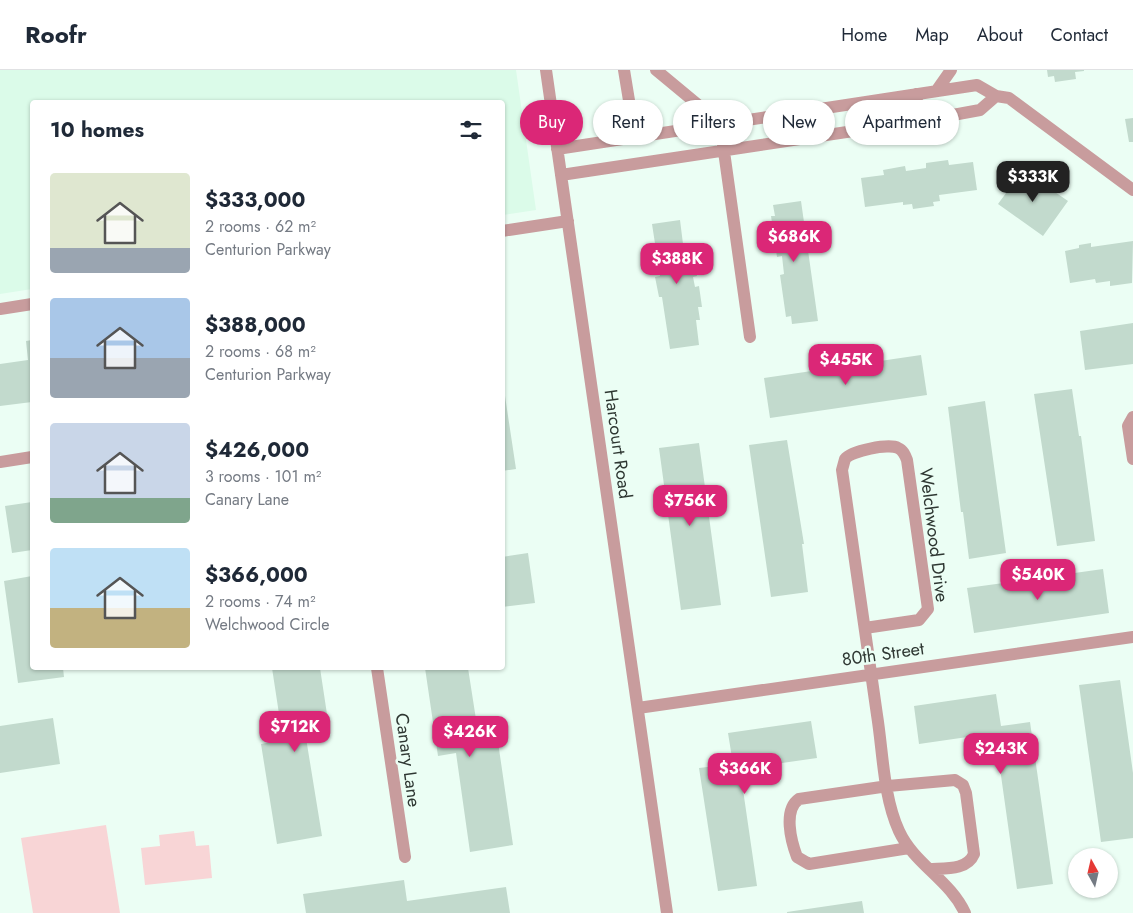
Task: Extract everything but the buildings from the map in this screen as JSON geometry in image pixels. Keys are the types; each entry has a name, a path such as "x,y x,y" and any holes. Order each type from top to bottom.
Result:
{"street":[{"name":"Harcourt Road","path":"546,70 667,913"},
{"path":"624,70 629,100"},
{"path":"656,70 692,100"},
{"path":"937,90 951,70"},
{"path":"753,118 976,85 996,96 1009,98 1133,190"},
{"path":"916,94 917,100"},
{"path":"959,114 980,110 996,96"},
{"path":"561,175 845,132"},
{"path":"557,149 593,143"},
{"path":"723,145 750,337"},
{"path":"505,231 568,221"},
{"path":"0,309 30,304"},
{"path":"1133,416 1128,426 1133,459"},
{"name":"Welchwood Drive","path":"865,628 919,620 928,609 907,460 904,453 893,446 855,451 847,456 843,464 871,674 888,786 893,816 909,848 948,887 965,913"},
{"path":"0,462 30,457"},
{"name":"80th Street","path":"638,708 1133,636"},
{"name":"Canary Lane","path":"377,670 404,857"},
{"path":"909,848 809,864 801,861 795,851 790,816 794,803 799,800 888,786 949,780 960,783 965,789 974,848 973,857 967,864 961,866 928,869"}],"shaded area":[{"path":"0,70 516,70 520,100 520,145 527,145 536,210 505,215 505,100 30,100 30,289 0,294"},
{"path":"106,825 120,913 33,913 21,838"},
{"path":"194,831 196,846 209,845 212,878 145,885 141,848 160,846 159,835"}]}
